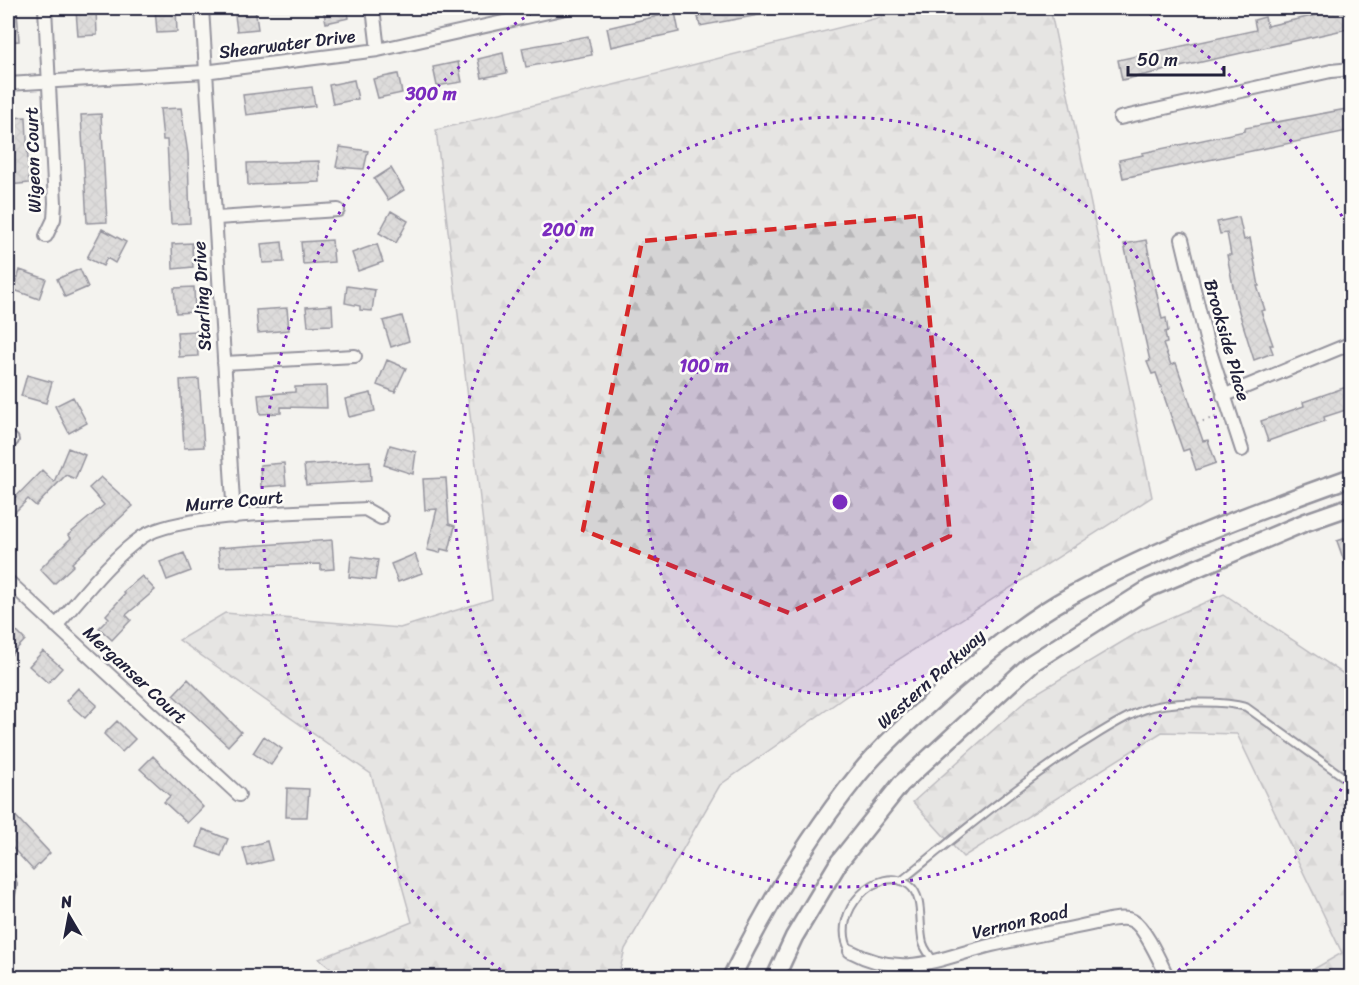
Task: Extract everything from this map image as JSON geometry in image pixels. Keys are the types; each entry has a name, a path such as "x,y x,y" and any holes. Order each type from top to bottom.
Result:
{"main road":[{"name":"Western Parkway","path":"731,978 794,865 853,781 909,723 989,651 1070,596 1125,567 1237,518 1352,477"},
{"path":"775,978 794,937 839,862 901,784 1032,663 1150,588 1264,539 1352,506"}],"street":[{"name":"Wigeon Court","path":"45,8 55,203 54,219 46,236"},
{"name":"Starling Drive","path":"202,8 204,72 216,218 234,518"},
{"path":"373,8 378,50"},
{"name":"Shearwater Drive","path":"8,84 204,72 378,50 549,9 566,8"},
{"path":"1120,118 1331,71 1352,69"},
{"path":"216,218 338,210"},
{"name":"Brookside Place","path":"1182,239 1206,339 1242,450"},
{"path":"1223,396 1352,343"},
{"path":"224,363 355,356"},
{"name":"Murre Court","path":"56,626 121,554 144,536 174,524 364,509 381,518"},
{"name":"Merganser Court","path":"8,581 238,795"},
{"path":"8,877 10,885 8,894"},
{"name":"Vernon Road","path":"850,951 884,964 905,967 935,963 990,945 1109,920 1128,919 1135,922 1143,933 1168,978"}],"lane":[{"path":"850,951 844,935 854,900 869,886 901,881 1049,766 1105,729 1143,710 1165,705 1233,703 1246,707 1352,783"},
{"path":"901,881 911,886 917,896 923,943 935,963"}],"path":[{"path":"1197,423 1215,417"}],"highlighted area":[{"path":"920,216 950,536 789,613 583,530 642,241"}],"green space":[{"path":"909,8 1050,8 1152,497 896,661 720,785 625,949 618,977 341,977 319,959 412,922 371,774 179,640 225,613 400,628 492,599 436,130 909,10"},
{"path":"1224,594 1351,679 1351,977 1300,977 1342,953 1237,734 1162,732 963,857 913,802 1030,697 1142,630"}],"building":[{"path":"155,8 176,8 177,32 157,33"},
{"path":"234,8 255,8 258,29 237,31"},
{"path":"323,8 347,8 349,18 326,23"},
{"path":"696,8 774,8 775,12 700,26"},
{"path":"1348,8 1352,28 1122,80 1118,60 1256,30 1254,20 1265,17 1267,26"},
{"path":"8,10 17,10 19,41 8,42"},
{"path":"96,10 97,35 78,36 76,11"},
{"path":"675,12 679,32 611,47 607,28"},
{"path":"588,36 592,55 526,67 522,48"},
{"path":"503,53 507,73 482,78 478,59"},
{"path":"458,62 462,82 437,86 433,67"},
{"path":"398,74 402,93 378,98 373,79"},
{"path":"354,80 358,99 333,104 329,85"},
{"path":"312,87 315,106 246,115 243,95"},
{"path":"181,108 188,154 190,223 171,224 167,140 163,140 160,109"},
{"path":"1352,108 1352,130 1123,178 1119,160 1245,131 1245,128"},
{"path":"101,114 107,222 87,223 81,115"},
{"path":"26,117 29,183 9,185 8,118"},
{"path":"340,147 368,151 364,169 336,167"},
{"path":"319,161 320,182 248,185 247,163"},
{"path":"391,168 404,190 388,200 374,179"},
{"path":"391,211 408,221 396,243 379,233"},
{"path":"1239,217 1244,240 1250,238 1259,286 1257,286 1265,310 1261,311 1273,345 1270,345 1273,353 1254,360 1236,302 1227,255 1231,255 1227,233 1220,234 1217,222"},
{"path":"102,229 126,242 115,263 107,258 103,266 87,258"},
{"path":"332,240 334,262 303,264 301,242"},
{"path":"1146,240 1162,319 1166,318 1167,343 1163,344 1171,365 1176,363 1203,441 1208,440 1216,463 1196,470 1189,449 1183,451 1156,373 1152,374 1147,362 1150,361 1124,244"},
{"path":"282,242 284,262 263,263 261,244"},
{"path":"192,243 193,267 173,269 172,244"},
{"path":"377,244 383,262 358,271 352,253"},
{"path":"80,269 88,287 65,297 57,279"},
{"path":"20,270 46,279 39,299 14,290"},
{"path":"347,286 375,290 372,311 360,310 360,306 345,303"},
{"path":"194,287 195,312 176,313 174,288"},
{"path":"332,305 333,325 308,326 306,307"},
{"path":"287,308 289,330 258,333 256,310"},
{"path":"402,316 409,341 391,347 383,321"},
{"path":"197,331 198,356 179,357 177,332"},
{"path":"387,360 406,368 395,392 377,385"},
{"path":"27,375 52,382 46,403 21,396"},
{"path":"199,379 204,447 184,448 180,380"},
{"path":"1352,385 1352,408 1324,417 1325,421 1268,441 1261,421 1304,406 1303,402"},
{"path":"326,386 327,408 281,407 281,413 260,414 258,395 295,392 295,387"},
{"path":"371,393 375,411 349,417 345,399"},
{"path":"73,397 87,423 69,433 55,406"},
{"path":"390,445 416,452 413,474 384,465"},
{"path":"68,448 85,455 75,479 66,475 36,506 28,499 8,519 8,505 42,470 54,482"},
{"path":"370,461 371,481 306,485 304,465"},
{"path":"284,463 286,485 261,487 260,465"},
{"path":"101,477 133,506 72,563 74,565 54,584 40,569 71,538 68,535 104,505 89,488"},
{"path":"446,478 449,524 455,526 449,551 441,549 440,553 427,550 437,509 425,510 423,479"},
{"path":"1352,536 1352,578 1350,578 1337,541"},
{"path":"332,540 334,569 321,570 321,564 220,567 218,548"},
{"path":"184,553 191,571 167,580 160,562"},
{"path":"415,554 422,573 398,582 391,564"},
{"path":"351,556 378,560 375,580 349,577"},
{"path":"142,576 155,590 126,615 131,620 112,640 99,628 109,618 106,615 125,594 123,592"},
{"path":"8,623 25,640 8,658"},
{"path":"43,651 62,668 48,683 29,666"},
{"path":"188,679 241,732 228,746 173,695"},
{"path":"78,688 97,705 85,718 66,701"},
{"path":"117,721 135,739 122,752 104,734"},
{"path":"264,736 282,749 271,765 253,753"},
{"path":"153,756 203,807 187,823 164,802 170,796 140,769"},
{"path":"287,788 309,789 307,817 286,817"},
{"path":"8,808 50,853 33,870 8,843"},
{"path":"203,829 228,839 221,856 197,847"},
{"path":"267,841 272,860 248,866 243,848"}]}
